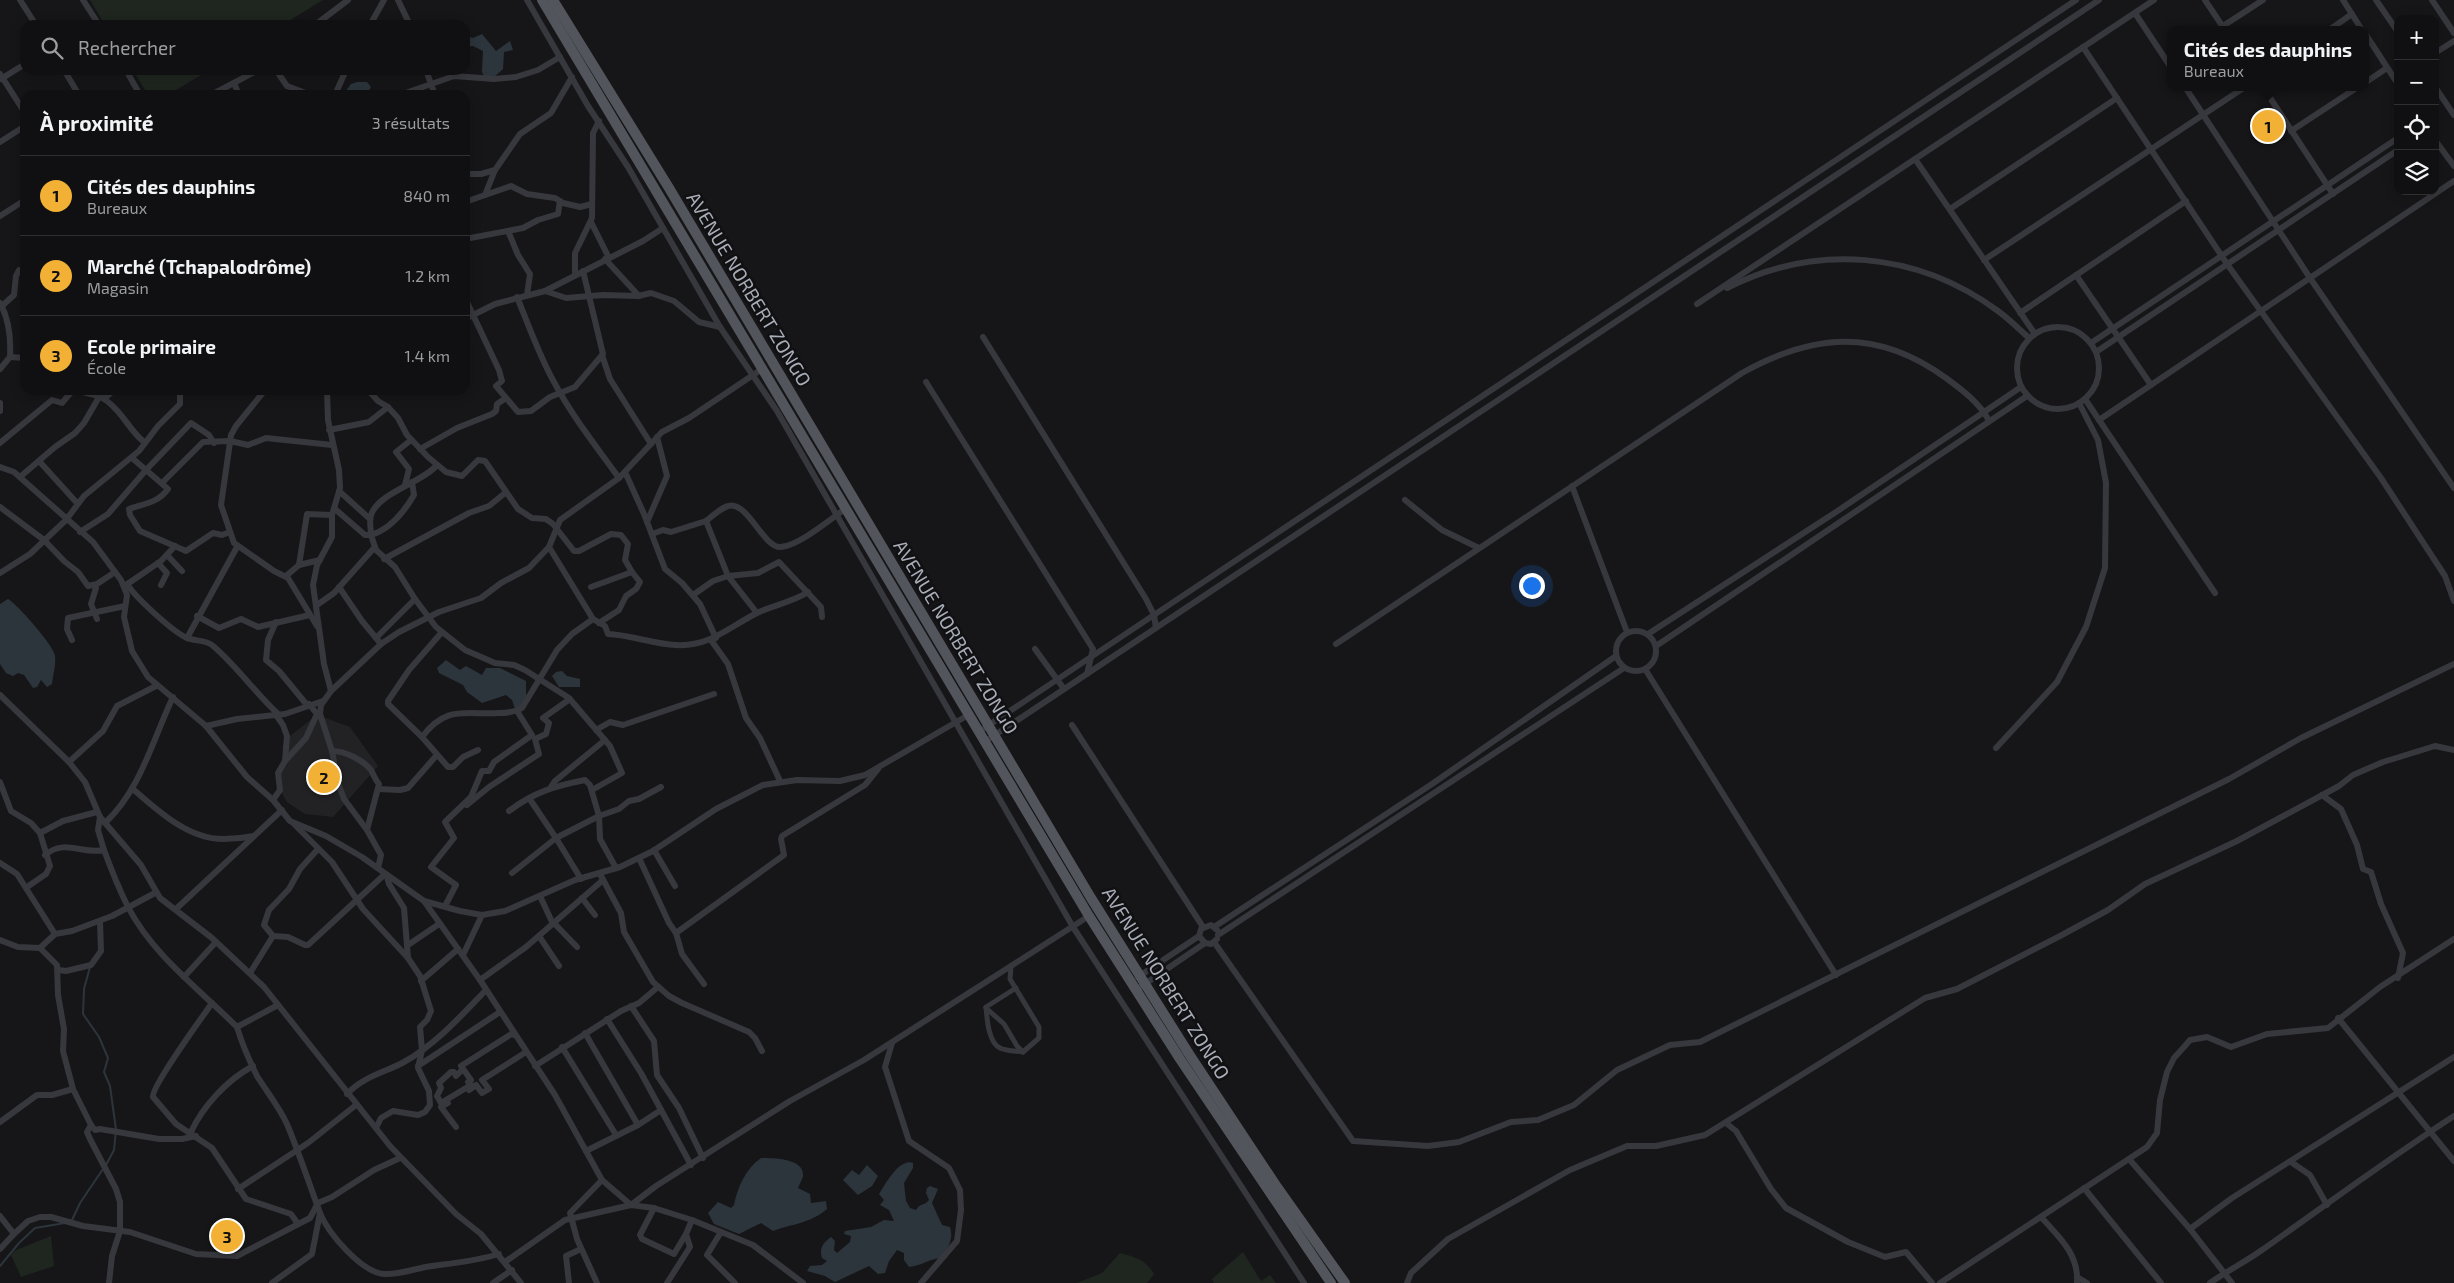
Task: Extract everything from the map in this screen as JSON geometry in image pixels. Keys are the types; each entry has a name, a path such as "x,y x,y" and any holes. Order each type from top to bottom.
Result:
{"main road":[{"name":"AVENUE NORBERT ZONGO","path":"542,0 845,509 970,714 984,728"},
{"name":"AVENUE NORBERT ZONGO","path":"553,0 669,188 984,728 1138,983 1191,1075 1331,1283"},
{"name":"AVENUE NORBERT ZONGO","path":"990,738 1090,916 1345,1283"}],"street":[{"path":"20,0 33,20"},
{"path":"83,0 96,20"},
{"path":"321,20 348,0"},
{"path":"373,20 384,0"},
{"path":"398,0 408,20"},
{"path":"527,0 720,327 777,411 835,516 1073,927 1304,1283"},
{"path":"984,728 2076,0"},
{"path":"990,738 2099,0"},
{"path":"2032,336 1963,290 1926,272 1863,259 1835,258 1789,264 1760,272 1697,304 2154,0"},
{"path":"2205,0 2223,26"},
{"path":"2227,26 2263,0"},
{"path":"2343,0 2360,26"},
{"path":"2376,0 2394,26"},
{"path":"2432,0 2454,33"},
{"path":"2135,13 2167,61"},
{"path":"2335,26 2352,14"},
{"path":"2369,40 2394,78"},
{"path":"2439,50 2454,41"},
{"path":"2083,47 2226,264 2381,478 2445,576 2454,601"},
{"path":"416,90 454,76 494,79 516,77 538,70 560,57"},
{"path":"20,67 1,77 20,106"},
{"path":"2369,80 2387,68"},
{"path":"67,75 76,90"},
{"path":"129,75 137,90"},
{"path":"221,90 249,75"},
{"path":"279,75 287,86 294,90"},
{"path":"337,90 344,75"},
{"path":"428,75 434,90"},
{"path":"485,195 495,170 520,134 551,113 572,77"},
{"path":"234,84 237,90"},
{"path":"2188,91 2310,278 2454,488"},
{"path":"1984,260 2239,91"},
{"path":"2266,91 2333,194"},
{"path":"2291,131 2352,91"},
{"path":"2439,94 2454,115"},
{"path":"1950,209 2117,98"},
{"path":"575,275 576,251 591,222 593,133 599,121"},
{"path":"0,142 20,129"},
{"path":"2091,343 2394,141"},
{"path":"2439,145 2454,166"},
{"path":"2096,352 2394,153"},
{"path":"1916,159 2020,313 2032,336"},
{"path":"470,174 481,174 495,170"},
{"path":"2099,420 2454,181"},
{"path":"470,200 511,186 527,194 555,198 580,207 592,204"},
{"path":"470,237 525,228 538,220 558,214 560,201"},
{"path":"2020,313 2186,201"},
{"path":"0,216 20,204"},
{"path":"591,222 607,258 639,296"},
{"path":"470,316 517,297 545,291 607,258 643,242 663,228"},
{"path":"508,231 518,255 530,274 527,295"},
{"path":"0,368 10,356 10,330 1,305 14,295 17,273 20,269"},
{"path":"583,271 602,355 610,378 651,444"},
{"path":"2076,275 2152,385"},
{"path":"545,291 563,297 639,296 650,293 666,297 699,322 720,327"},
{"path":"517,297 544,363 560,393 586,434 619,478"},
{"path":"470,307 501,375 502,381 496,386 519,412 531,411 580,382 602,355"},
{"path":"2061,327 2074,330 2091,343 2099,362 2098,376 2094,389 2082,401 2066,408 2053,409 2040,405 2027,396 2021,387 2017,374 2017,361 2022,349 2032,336 2047,328 2061,327"},
{"path":"983,337 1146,599 1154,616 1156,628"},
{"path":"1336,644 1742,373 1770,358 1802,346 1832,342 1874,343 1922,361 1955,385 1985,412 1989,421"},
{"path":"10,356 20,357"},
{"path":"273,800 280,790 278,773 285,761 306,738 323,701 331,691 381,644 399,632 429,617 481,598 534,564 549,547 556,527 563,517 619,478 657,437 670,426 689,418 762,369"},
{"path":"926,382 1093,649 1087,674"},
{"path":"1648,634 1836,512 2021,387"},
{"path":"0,443 52,400 62,403 69,395"},
{"path":"97,395 123,414 134,433 144,442"},
{"path":"20,477 81,427 102,398 106,395"},
{"path":"0,573 23,560 66,520 77,503 132,458 168,415 180,404 180,395"},
{"path":"261,395 236,426 230,442 221,505 237,547 255,556 274,571 286,576 295,586 318,628"},
{"path":"327,395 329,430 339,470 339,491 333,512 332,536 320,560 313,585 317,604 318,628 331,691"},
{"path":"372,395 378,402 388,407 398,418 411,440 446,472 459,476 469,471 477,461 485,461 505,493 524,514 535,519 548,520 556,527 572,549 577,551 611,534 619,534 626,539 628,544 625,560 639,580 639,585 626,596 619,610 599,623"},
{"path":"1656,646 2027,396"},
{"path":"420,449 455,428 492,414 496,411 498,403 506,398"},
{"path":"2082,401 2099,420 2215,594"},
{"path":"1996,748 2057,682 2086,627 2105,568 2106,483 2098,440 2082,401"},
{"path":"0,403 0,411"},
{"path":"329,430 369,422 388,407"},
{"path":"80,532 108,514 190,423 209,435 214,443"},
{"path":"647,522 667,476 657,437"},
{"path":"162,483 200,444 230,442 248,445 263,438 332,445"},
{"path":"405,485 409,469 396,452 411,440"},
{"path":"132,458 168,488 162,496 146,505 131,508 129,512 140,531 187,551 212,533 222,535 230,532"},
{"path":"39,461 77,503"},
{"path":"437,465 405,485 376,507 370,519 374,548 394,567 415,599 442,632 465,650 495,663 514,665 539,678 570,699 614,752 622,773 592,790"},
{"path":"0,467 14,472 95,544 115,572 150,609 187,638 212,645 250,684 277,715 286,731 285,761"},
{"path":"625,472 665,569 692,596 708,620 713,639 728,664 746,718 760,738 780,781"},
{"path":"299,565 307,514 333,512 364,535 371,535 381,531 401,514 414,495 412,482"},
{"path":"1572,486 1627,632"},
{"path":"339,491 370,519"},
{"path":"384,558 469,513 490,506 505,493"},
{"path":"1404,500 1442,530 1479,548"},
{"path":"652,534 663,530 672,532 706,521 727,506 738,507 774,545 782,547 797,541 845,509"},
{"path":"0,507 44,540 64,561 78,572 88,586 94,585 115,572"},
{"path":"1836,512 1841,520"},
{"path":"706,521 728,576 757,613"},
{"path":"126,585 158,563 175,546"},
{"path":"187,638 237,547"},
{"path":"549,547 592,619 605,626 608,634 627,635 674,645 694,645 713,639 757,613 788,603 808,592"},
{"path":"317,604 328,598 374,548"},
{"path":"167,555 182,571"},
{"path":"286,576 299,565 320,560"},
{"path":"692,596 713,581 728,576 758,573 779,562 821,607 822,618"},
{"path":"158,563 167,573 161,585"},
{"path":"591,587 632,572"},
{"path":"94,585 96,588 91,604 95,616"},
{"path":"126,585 128,597 125,606 125,622 134,658 156,686 173,697 206,726 247,777 273,800 290,821 332,862 356,899 408,958 422,980 431,1011 427,1020 420,1027 422,1050 418,1071 429,1091 430,1105 425,1112 418,1115 393,1111 381,1118 376,1128"},
{"path":"339,586 381,644"},
{"path":"376,638 415,599"},
{"path":"72,640 67,629 68,618 95,616 125,606"},
{"path":"198,616 219,628 242,619 258,627 310,615"},
{"path":"422,737 434,722 443,716 459,713 517,711 527,702 546,664 566,639 592,619"},
{"path":"276,622 268,640 266,660 279,671 308,704 318,711 332,751 340,791 367,830 381,855 378,868"},
{"path":"1634,630 1648,634 1656,646 1654,659 1644,669 1631,670 1624,668 1616,656 1618,642 1627,632 1634,630"},
{"path":"442,632 409,670 388,701 388,704 422,737 446,766 453,767 463,757 478,750"},
{"path":"1035,649 1064,689"},
{"path":"1138,983 1205,944 1214,942 1218,935 1434,787 1616,656"},
{"path":"1214,942 1353,1141 1428,1146 1459,1142 1511,1122 1538,1120 1574,1105 1617,1070 1670,1045 1700,1042 2229,779 2301,738 2454,664"},
{"path":"1203,927 1214,927 1624,668"},
{"path":"1644,669 1836,975"},
{"path":"68,762 103,731 117,706 156,686"},
{"path":"596,730 610,722 623,725 714,694"},
{"path":"0,695 68,762 88,786 98,815 99,835 128,908 157,948 184,977 237,1027 253,1066 281,1113 318,1203 320,1213 312,1254 272,1283"},
{"path":"105,823 133,789 173,697"},
{"path":"456,812 539,754 535,739 546,734 549,723 543,718 570,699"},
{"path":"206,726 242,718 277,715 323,701"},
{"path":"445,906 456,886 430,867 454,838 444,824 475,791 482,770 488,771 494,762 532,735 517,711"},
{"path":"480,980 539,936 582,898 602,877 616,868 654,850 746,792 780,781 840,781 879,768 970,714"},
{"path":"1072,725 1203,927"},
{"path":"550,788 557,779 605,740"},
{"path":"1406,1283 1411,1273 1448,1240 1570,1170 1627,1146 1656,1146 1705,1135 1931,995 1957,989 2108,910 2145,884 2237,841 2322,795 2353,775 2383,762 2435,746 2454,750"},
{"path":"332,751 340,751 358,760 371,770 379,784 367,830"},
{"path":"378,789 400,790 408,788 436,756"},
{"path":"676,933 784,855 782,836 864,785 879,768"},
{"path":"509,811 529,798 550,788 585,780 592,790 599,816 600,838 616,868"},
{"path":"0,782 11,810 31,823 40,833 50,870 27,887"},
{"path":"512,873 556,838 599,816 619,809 629,801 639,799 660,787"},
{"path":"133,789 169,819 199,834 222,840 255,836"},
{"path":"2322,795 2341,809 2357,845 2363,869 2371,872 2381,904 2403,953 2398,978"},
{"path":"529,798 581,878"},
{"path":"176,909 282,810"},
{"path":"98,815 141,865 155,893 216,942 250,973 278,1005 400,1158 456,1214 481,1234 521,1283"},
{"path":"40,833 63,821 98,815"},
{"path":"290,821 326,836 362,857 386,876 424,901 482,915 505,911 581,878 602,877"},
{"path":"45,855 55,848 64,846 91,852 104,850"},
{"path":"318,849 300,869 289,889 267,913 264,925 273,936 288,937 308,945 356,899 386,876"},
{"path":"654,850 675,886"},
{"path":"639,858 669,923 676,933 682,954 704,984"},
{"path":"0,863 17,874 55,934"},
{"path":"386,876 404,908 408,958"},
{"path":"602,877 621,913 624,932 648,975 658,987 682,1003 749,1032 756,1038 762,1051"},
{"path":"40,948 55,934 100,921 155,893"},
{"path":"540,896 553,924 576,947"},
{"path":"582,898 595,915"},
{"path":"424,901 480,980 519,1042"},
{"path":"463,955 482,915"},
{"path":"631,1206 656,1186 703,1158 790,1101 892,1043 1090,916"},
{"path":"58,970 66,971 91,965 101,951 100,921"},
{"path":"408,945 439,924"},
{"path":"1138,983 1199,936 1203,927"},
{"path":"1214,927 1218,935"},
{"path":"250,973 273,936"},
{"path":"539,936 559,966"},
{"path":"1199,936 1205,944"},
{"path":"1940,1283 2146,1147 2157,1133 2160,1100 2167,1072 2174,1058 2190,1040 2207,1037 2231,1047 2267,1034 2328,1028 2338,1018 2380,987 2398,978 2454,939"},
{"path":"0,940 18,947 40,948 57,965 58,995 63,1022 63,1051 72,1089 94,1130 100,1129 159,1139 182,1139 194,1134 201,1115 220,1092 238,1075 253,1066"},
{"path":"184,977 216,942"},
{"path":"422,980 458,949"},
{"path":"1011,967 1010,979 1040,1032 1039,1038 1023,1052"},
{"path":"535,1066 606,1019 639,1003 658,987"},
{"path":"986,1007 1016,988"},
{"path":"348,1094 362,1080 404,1062 422,1050 486,990"},
{"path":"212,1002 152,1091 153,1097 170,1118 212,1148 246,1200 291,1214 298,1224"},
{"path":"237,1027 278,1005"},
{"path":"631,1006 654,1041 658,1075 678,1108 703,1158"},
{"path":"986,1007 1004,1024 1017,1046 1023,1052"},
{"path":"986,1007 994,1042 999,1048 1023,1052"},
{"path":"418,1066 500,1012"},
{"path":"2338,1018 2454,1161"},
{"path":"606,1019 628,1051 691,1165"},
{"path":"463,1069 456,1076 454,1072 451,1072 439,1083 441,1088 437,1096 441,1103 470,1085 468,1082 471,1080 461,1066 513,1033 555,1095 602,1180 631,1206"},
{"path":"585,1033 638,1125"},
{"path":"892,1043 885,1067 909,1141 949,1168 960,1190 961,1210 957,1241 921,1283"},
{"path":"562,1048 616,1135"},
{"path":"456,1127 441,1107 476,1085 482,1093 489,1089 482,1080 526,1052"},
{"path":"2190,1229 2232,1198 2454,1057"},
{"path":"0,1122 37,1095 52,1095 72,1089"},
{"path":"238,1189 297,1150 356,1105"},
{"path":"586,1151 638,1125 661,1110"},
{"path":"2210,1283 2327,1205 2366,1174 2454,1116"},
{"path":"1726,1122 1736,1131 1771,1190 1786,1208 1848,1242 1885,1257 1906,1252 1932,1283"},
{"path":"91,1125 87,1132 116,1189 120,1202 120,1231 112,1256 109,1283"},
{"path":"0,1249 28,1222 40,1217 51,1217 83,1226 130,1232 196,1254 237,1256 310,1218 318,1203 332,1197 374,1170 400,1158"},
{"path":"2129,1159 2190,1229 2232,1283"},
{"path":"2291,1162 2310,1175 2327,1205"},
{"path":"597,1283 581,1249 571,1218 571,1211 602,1180"},
{"path":"2084,1188 2161,1283"},
{"path":"505,1262 565,1220 631,1206 654,1208 692,1220 762,1250 803,1283"},
{"path":"654,1208 640,1236 642,1239 674,1254 692,1220"},
{"path":"320,1213 338,1239 357,1261 375,1272 396,1274 434,1266 474,1262 499,1254"},
{"path":"0,1216 14,1234"},
{"path":"2041,1217 2067,1245 2076,1261 2077,1280 2087,1283"},
{"path":"721,1232 707,1255 735,1283"},
{"path":"668,1283 690,1247 686,1234"},
{"path":"569,1283 566,1256 581,1249"},
{"path":"493,1283 512,1270"}],"shaded area":[{"path":"90,0 323,0 290,20 102,20"},
{"path":"482,34 496,51 510,41 513,50 504,52 503,69 492,79 484,78 482,71 483,51 470,46 470,37 473,38"},
{"path":"136,75 201,75 176,90 145,90"},
{"path":"367,82 371,87 369,90 347,90 351,84"},
{"path":"8,599 13,602 34,626 53,651 55,663 52,684 47,687 41,680 37,687 33,688 24,675 18,673 13,676 6,673 0,664 0,604"},
{"path":"446,660 460,670 466,666 482,675 486,668 500,668 526,681 526,698 519,708 515,709 512,700 506,695 482,703 467,692 463,685 439,673 437,668"},
{"path":"562,671 567,676 580,679 580,687 559,687 552,676 556,672"},
{"path":"317,715 350,727 378,766 333,817 305,814 287,802 278,786 281,771 289,758 282,747 290,736"},
{"path":"761,1158 787,1160 799,1166 803,1176 798,1188 810,1194 811,1203 826,1201 827,1209 808,1220 773,1231 761,1223 739,1234 714,1224 708,1213 718,1202 731,1208 734,1205 743,1179 751,1167"},
{"path":"909,1162 913,1163 913,1168 904,1183 906,1201 910,1208 916,1210 929,1200 926,1193 927,1188 930,1186 938,1189 932,1203 942,1225 950,1227 951,1231 951,1240 940,1258 909,1267 904,1260 904,1253 897,1250 889,1261 885,1273 878,1274 869,1266 835,1282 825,1276 807,1271 810,1266 822,1265 827,1261 822,1258 821,1249 831,1237 835,1241 834,1250 837,1253 850,1242 851,1236 844,1234 845,1231 871,1227 884,1220 894,1221 889,1210 880,1205 884,1200 879,1194 895,1170"},
{"path":"867,1165 878,1176 872,1186 858,1195 843,1180 852,1170 859,1175"},
{"path":"51,1236 54,1266 21,1277 11,1255 16,1250"},
{"path":"1243,1252 1261,1281 1270,1275 1276,1283 1214,1283 1212,1279"},
{"path":"1120,1253 1144,1262 1151,1269 1154,1274 1147,1283 1077,1283 1102,1273"}],"waterway":[{"path":"90,967 84,989 83,1014 99,1037 108,1058 104,1072 110,1086 116,1130 114,1150 106,1165"},
{"path":"72,1220 80,1203 103,1169"},
{"path":"0,1266 19,1243 35,1228 65,1223"}],"place":[{"name":"Cités des dauphins","path":"2268,126"},
{"name":"Marché (Tchapalodrôme)","path":"324,777"},
{"name":"Ecole primaire","path":"227,1236"}]}
